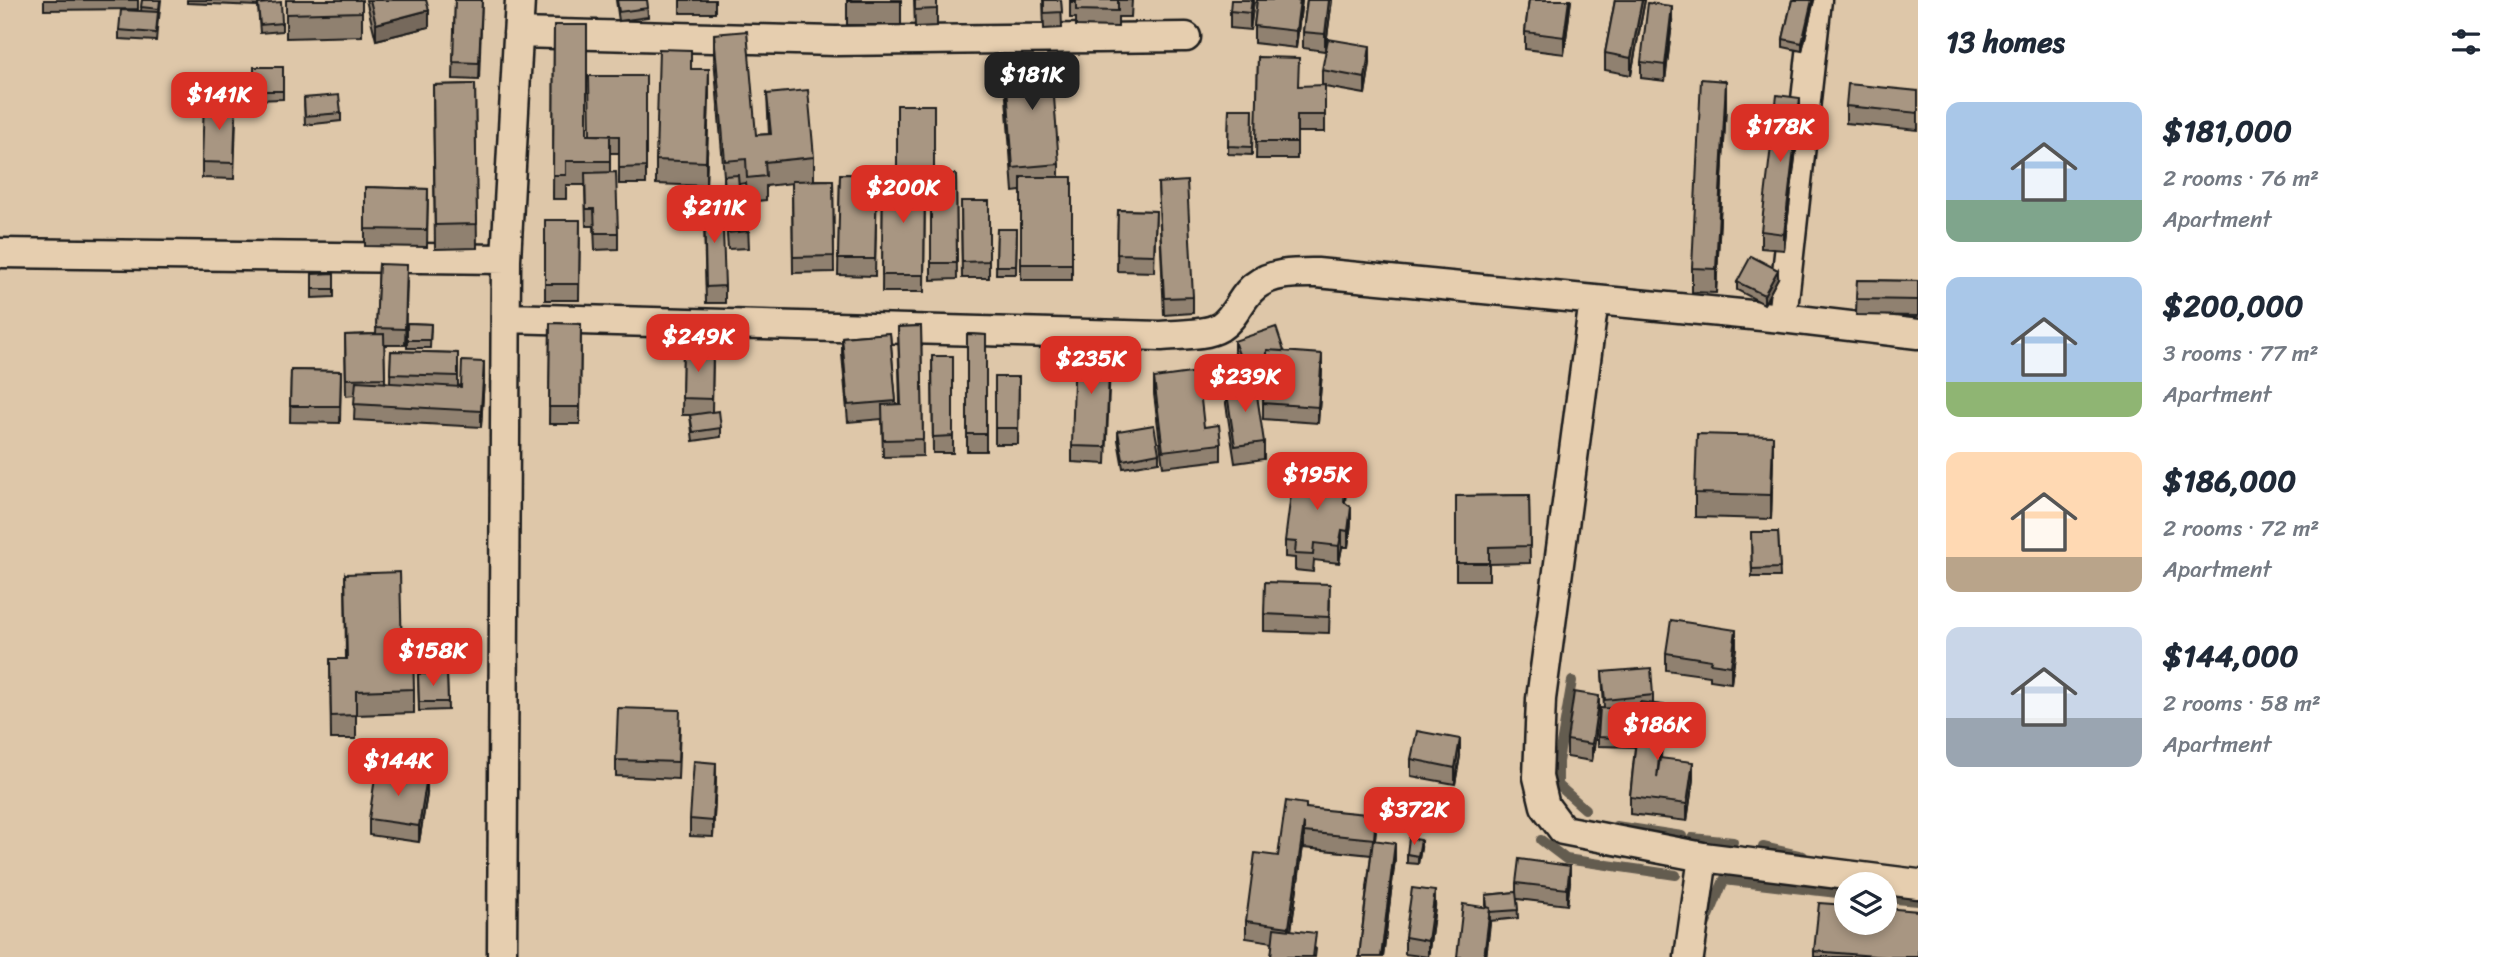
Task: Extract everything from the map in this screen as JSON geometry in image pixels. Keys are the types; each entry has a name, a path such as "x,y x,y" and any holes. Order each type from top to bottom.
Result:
{"street":[{"path":"502,957 506,259 520,0"},
{"path":"1782,318 1817,0"},
{"path":"518,33 836,41 1186,37"},
{"path":"0,253 506,259"},
{"path":"506,318 1161,336 1219,328 1236,312 1254,286 1283,274 1306,273 1782,318 1918,334"},
{"path":"1594,300 1541,699 1538,777 1545,806 1563,830 1703,857 1918,884"},
{"path":"1689,957 1703,857"}],"building":[{"path":"142,0 160,0 159,9 141,7"},
{"path":"286,0 362,0 362,12 286,14"},
{"path":"370,0 426,0 429,10 376,24"},
{"path":"455,0 482,0 479,63 453,62"},
{"path":"617,0 647,0 648,8 619,12"},
{"path":"901,0 901,1 847,1"},
{"path":"915,0 937,0 937,9 915,10"},
{"path":"1044,0 1061,0 1062,12 1044,13"},
{"path":"1070,0 1118,0 1118,11 1076,10 1076,2"},
{"path":"1231,0 1252,0 1250,13 1230,11"},
{"path":"1257,0 1300,0 1296,31 1254,26"},
{"path":"1307,0 1329,0 1325,34 1303,32"},
{"path":"1529,0 1569,0 1564,37 1525,32"},
{"path":"1615,0 1642,0 1631,58 1605,53"},
{"path":"1792,0 1812,0 1802,43 1783,39"},
{"path":"281,2 282,23 260,25 258,4"},
{"path":"1648,3 1672,6 1665,65 1641,62"},
{"path":"121,10 158,12 156,33 119,30"},
{"path":"554,25 587,25 587,135 610,135 610,161 566,161 566,175 553,175"},
{"path":"747,31 756,135 771,134 767,94 808,90 814,157 765,162 766,176 747,178 746,159 725,161 714,34"},
{"path":"1328,39 1370,46 1365,78 1322,70"},
{"path":"659,49 691,50 691,69 709,69 706,162 656,160"},
{"path":"1051,57 1059,164 1013,168 1005,60"},
{"path":"1258,57 1299,58 1298,86 1325,85 1325,115 1297,115 1297,142 1256,142"},
{"path":"254,67 283,67 283,91 254,91"},
{"path":"589,76 646,76 646,167 619,168 619,136 590,135"},
{"path":"1701,79 1726,81 1716,269 1692,268"},
{"path":"475,84 477,224 435,225 433,85"},
{"path":"1848,84 1918,91 1918,113 1846,106"},
{"path":"339,95 341,113 305,116 304,98"},
{"path":"1777,95 1800,98 1784,234 1761,231"},
{"path":"204,100 236,101 234,163 202,162"},
{"path":"897,105 934,105 934,171 897,171"},
{"path":"1229,109 1253,109 1252,147 1228,146"},
{"path":"616,172 618,233 595,233 594,209 586,209 585,173"},
{"path":"840,174 877,175 875,259 838,259"},
{"path":"956,174 957,263 931,263 931,175"},
{"path":"738,175 739,188 747,193 749,231 728,233 724,176"},
{"path":"883,175 925,175 924,275 882,275"},
{"path":"1021,177 1072,177 1072,264 1021,264"},
{"path":"833,180 834,256 793,257 792,181"},
{"path":"1187,181 1193,297 1164,298 1158,183"},
{"path":"365,187 428,189 427,230 365,229"},
{"path":"961,201 989,201 989,261 962,262"},
{"path":"704,203 722,203 725,286 706,287"},
{"path":"1118,210 1156,211 1154,255 1117,254"},
{"path":"545,220 580,220 579,284 545,284"},
{"path":"997,229 1017,229 1016,266 996,266"},
{"path":"1751,256 1778,270 1764,295 1737,282"},
{"path":"379,264 407,265 405,329 376,328"},
{"path":"334,273 334,289 312,289 312,274"},
{"path":"1857,280 1918,281 1918,300 1856,299"},
{"path":"407,323 431,324 430,340 407,340"},
{"path":"550,323 581,324 580,407 549,407"},
{"path":"921,326 923,439 883,440 882,405 901,404 898,327"},
{"path":"1276,327 1284,351 1267,350 1267,357 1243,365 1234,341"},
{"path":"890,333 896,401 848,405 842,337"},
{"path":"384,334 385,378 346,379 345,335"},
{"path":"967,334 986,335 986,434 967,434"},
{"path":"1075,346 1110,347 1106,447 1072,446"},
{"path":"683,350 713,351 712,399 682,398"},
{"path":"1267,350 1322,354 1318,407 1263,403"},
{"path":"391,351 458,353 458,376 390,374"},
{"path":"932,356 953,356 953,436 933,437"},
{"path":"462,361 484,362 481,411 354,404 356,381 461,387"},
{"path":"291,370 341,371 340,406 290,406"},
{"path":"1198,372 1204,427 1219,425 1221,444 1163,451 1154,378"},
{"path":"995,377 1019,377 1018,428 995,428"},
{"path":"1255,382 1264,442 1235,446 1226,387"},
{"path":"719,411 721,428 693,432 690,415"},
{"path":"1154,425 1159,453 1123,460 1118,431"},
{"path":"1697,434 1773,436 1771,495 1695,493"},
{"path":"1299,472 1346,476 1344,502 1351,507 1348,531 1342,530 1339,546 1314,543 1313,555 1295,554 1296,542 1285,541 1292,486 1298,483"},
{"path":"1529,495 1530,546 1489,547 1489,563 1456,563 1456,496"},
{"path":"1751,532 1778,532 1780,568 1752,569"},
{"path":"400,572 402,653 413,653 414,689 356,691 356,715 331,716 330,659 347,659 345,574"},
{"path":"1265,582 1330,584 1329,617 1264,614"},
{"path":"1671,620 1736,630 1731,666 1666,653"},
{"path":"1651,668 1653,695 1605,700 1602,672"},
{"path":"418,674 447,674 448,702 419,702"},
{"path":"1574,692 1599,696 1592,744 1567,740"},
{"path":"1640,702 1664,705 1657,778 1660,758 1693,762 1687,804 1630,797"},
{"path":"618,708 680,710 678,762 616,760"},
{"path":"1600,708 1637,710 1635,739 1598,737"},
{"path":"1417,731 1460,739 1455,768 1411,759"},
{"path":"694,761 716,763 713,821 690,819"},
{"path":"376,771 427,777 419,826 369,819"},
{"path":"1286,801 1306,804 1306,808 1376,815 1374,839 1304,832 1304,823 1289,927 1246,921 1255,853 1278,856"},
{"path":"1409,838 1421,840 1418,856 1407,854"},
{"path":"1373,840 1395,843 1381,957 1359,957"},
{"path":"1519,859 1570,866 1567,889 1516,883"},
{"path":"1412,888 1435,891 1428,941 1405,937"},
{"path":"1516,892 1518,910 1490,912 1486,895"},
{"path":"1819,903 1834,904 1834,935 1897,935 1897,909 1918,911 1918,957 1814,951"},
{"path":"1463,904 1490,908 1484,957 1457,957"},
{"path":"1274,928 1316,933 1313,957 1271,957"}],"waterway":[{"path":"1572,681 1558,762 1558,785 1585,809"},
{"path":"1616,826 1682,836"},
{"path":"1692,838 1733,842"},
{"path":"1541,840 1566,859 1676,875"},
{"path":"1763,847 1803,856"},
{"path":"1704,928 1724,880 1834,893"},
{"path":"1897,899 1918,901"}]}
